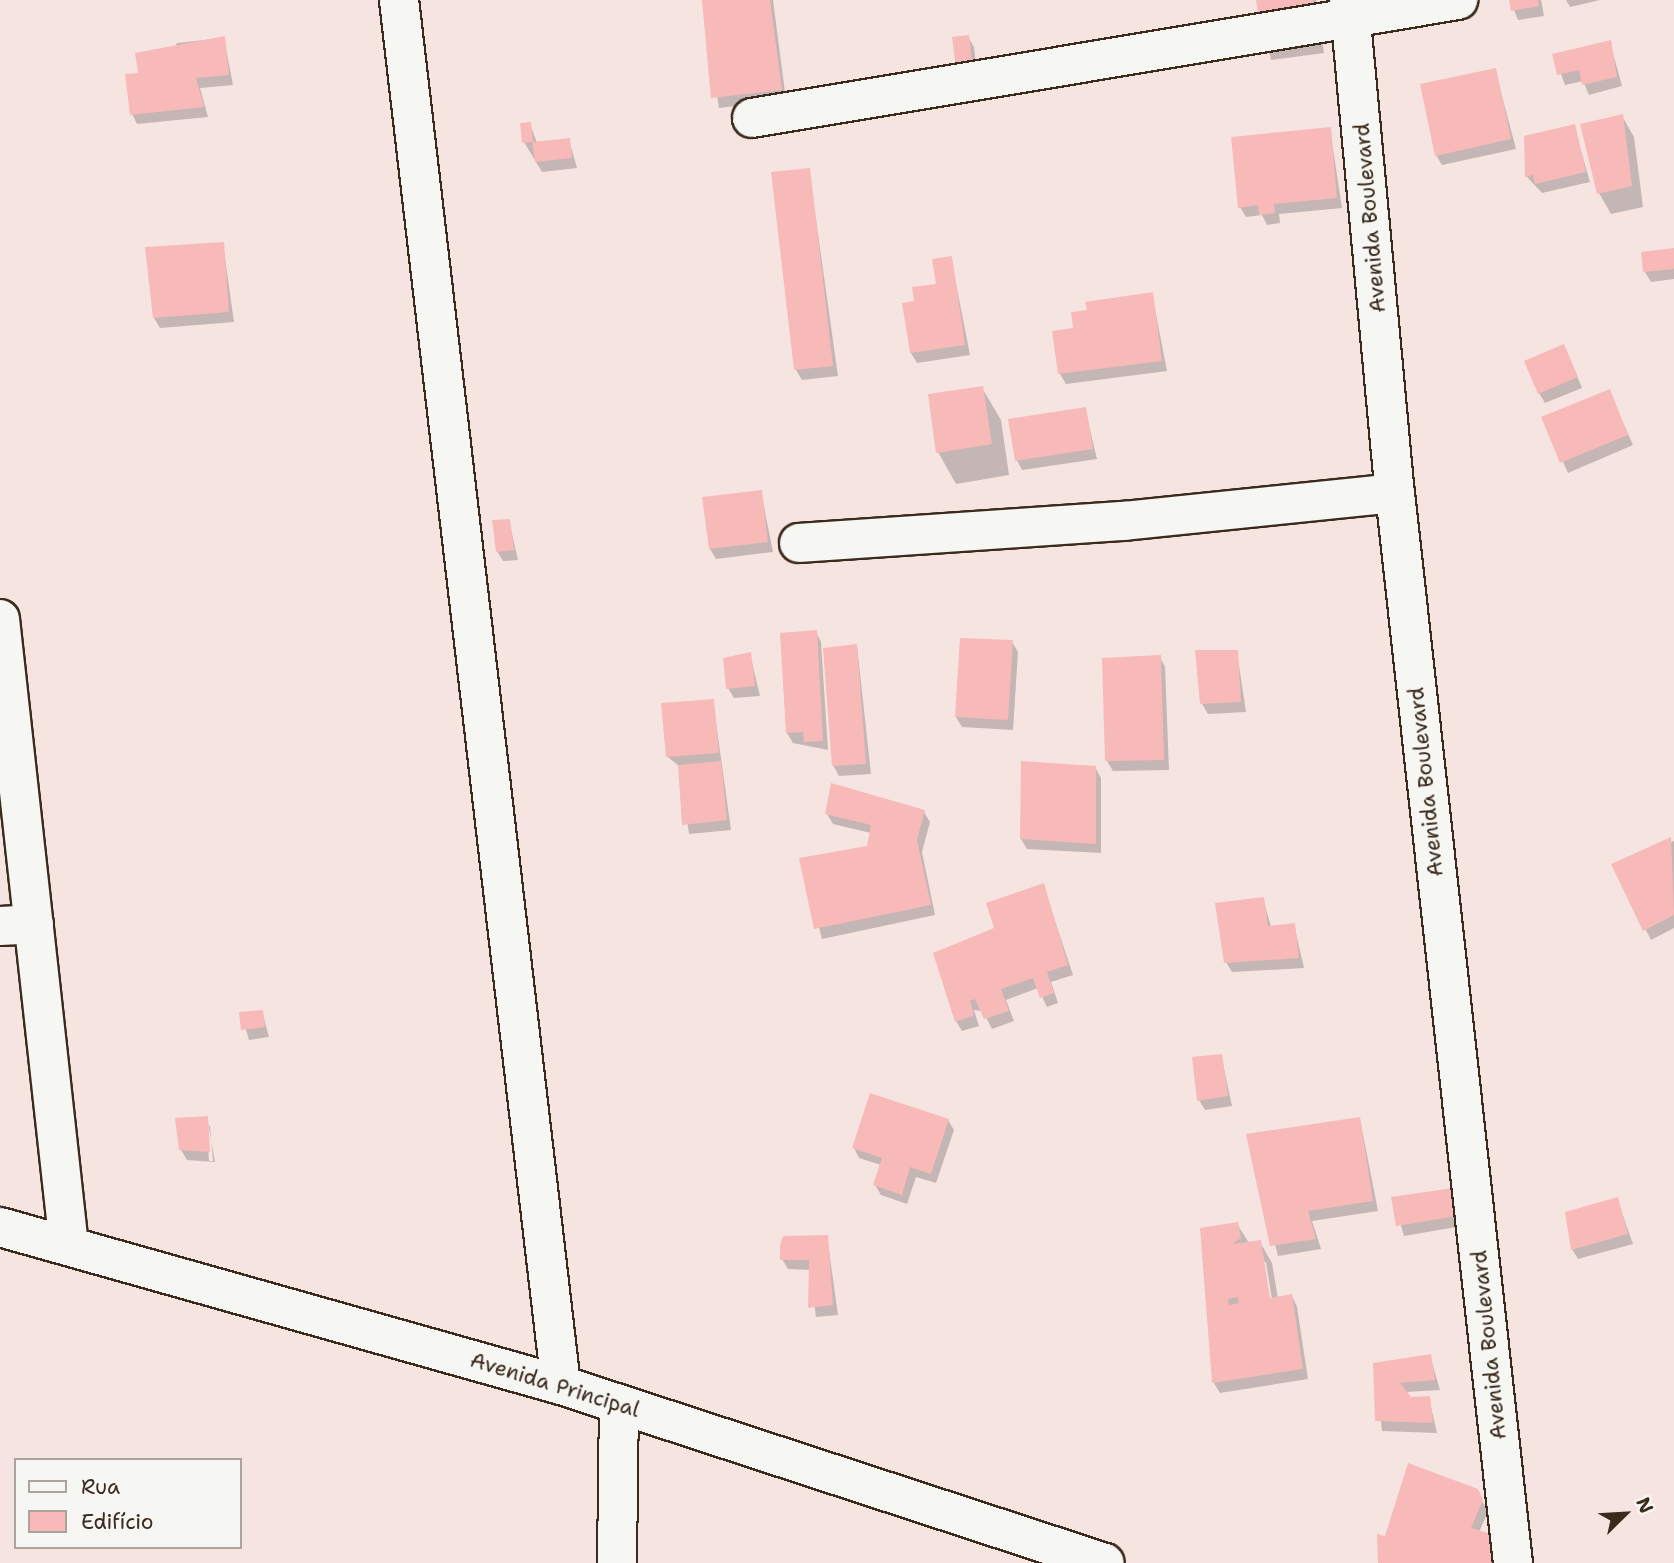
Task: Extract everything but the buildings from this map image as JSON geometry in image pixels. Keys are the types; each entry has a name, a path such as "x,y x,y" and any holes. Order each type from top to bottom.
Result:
{"street":[{"path":"399,0 561,1385"},
{"path":"752,118 1350,11 1458,0"},
{"name":"Avenida Boulevard","path":"1350,11 1395,494 1513,1563"},
{"path":"799,544 1124,522 1395,494"},
{"path":"0,619 17,925 69,1246"},
{"name":"Avenida Principal","path":"0,1227 561,1385 1105,1563"},
{"path":"617,1563 620,1405"}]}
